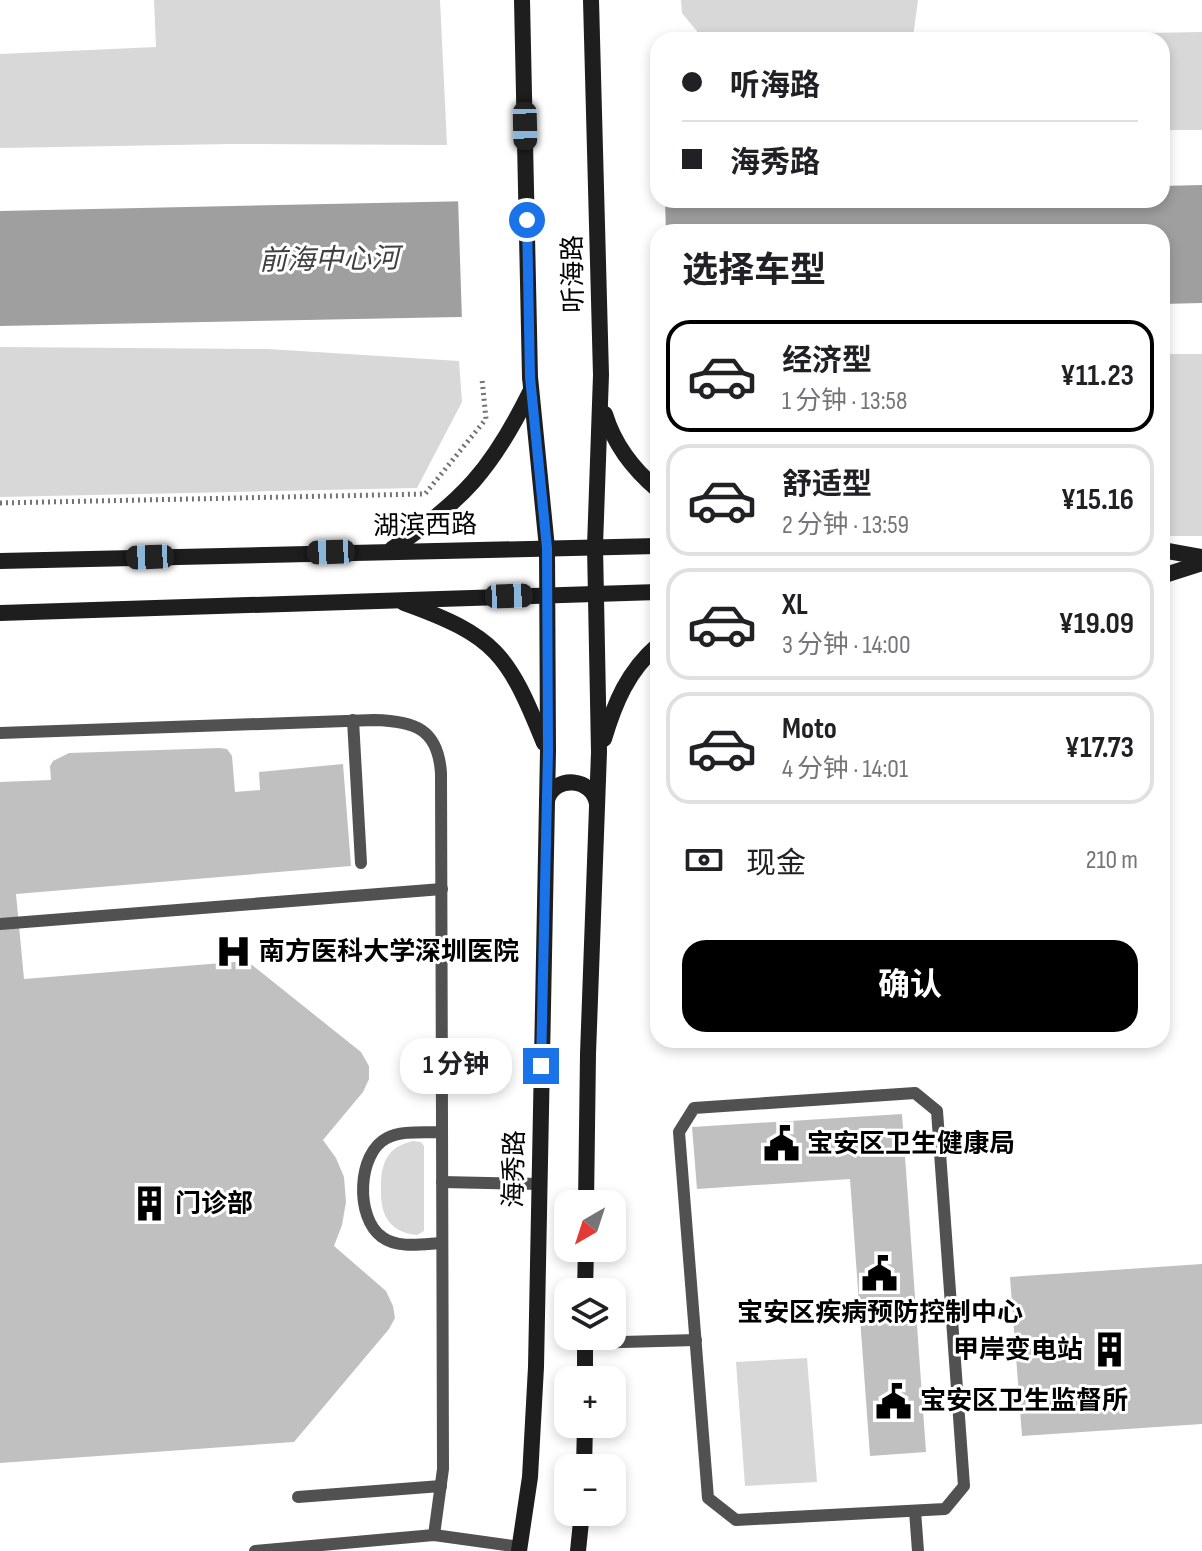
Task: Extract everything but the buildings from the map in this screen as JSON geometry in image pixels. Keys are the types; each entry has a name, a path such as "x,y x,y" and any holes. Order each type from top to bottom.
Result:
{"main road":[{"name":"听海路","path":"522,0 530,384 547,548"},
{"name":"听海路","path":"591,0 601,375 595,546"},
{"path":"391,550 452,506 476,480 512,428 530,384"},
{"path":"601,400 610,431 650,483"},
{"path":"586,1190 599,752 595,546"},
{"name":"湖滨西路","path":"0,561 650,546"},
{"name":"海秀路","path":"520,1549 530,1477 535,1398 548,751 547,548"},
{"path":"1170,552 1202,560"},
{"path":"1170,573 1202,560"},
{"path":"0,613 650,592"},
{"path":"395,600 465,628 487,642 505,661 522,688 548,751"},
{"path":"599,752 624,684 650,653"},
{"path":"547,800 552,789 559,784 576,782 591,790 598,806"},
{"path":"578,1551 581,1526"}],"lane":[{"path":"353,720 361,863"},
{"path":"0,733 353,720 403,722 427,733 436,744 441,773 443,1469 434,1535"},
{"path":"0,924 442,889"},
{"path":"915,1093 937,1111 964,1486 945,1509 736,1520 708,1498 696,1340 679,1132 694,1108 915,1093"},
{"path":"442,1132 400,1134 382,1140 367,1162 365,1198 370,1224 389,1242 401,1245 442,1243"},
{"path":"442,1182 539,1184"},
{"path":"626,1340 696,1340"},
{"path":"298,1497 441,1486"},
{"path":"915,1511 918,1551"},
{"path":"255,1551 434,1535 520,1549"}],"path":[{"name":"湖滨西路","path":"0,503 425,494 486,419 482,379"}],"shaded area":[{"path":"154,0 440,0 447,145 231,144 0,148 0,54 156,47"},
{"path":"681,0 918,0 914,32 697,32 682,13"},
{"path":"1202,32 1202,130 1170,130 1170,33"},
{"path":"0,347 268,349 459,361 462,402 417,488 0,497"},
{"path":"1170,354 1202,354 1202,536 1170,536"},
{"path":"413,1141 421,1142 424,1146 424,1231 417,1235 393,1226 384,1213 381,1197 382,1171 387,1157 397,1147"},
{"path":"807,1358 817,1482 745,1486 736,1362"}],"water":[{"name":"前海中心河","path":"1202,185 1202,303 1170,304 1170,224 650,224 650,313 0,326 0,211 650,197 650,208 1170,208 1170,186"}],"pier":[{"path":"650,193 650,208 665,208 666,224 650,224 650,317 462,321 458,197"}],"place":[{"name":"南方医科大学深圳医院","path":"233,952"},
{"name":"宝安区卫生健康局","path":"781,1144"},
{"name":"门诊部","path":"149,1204"},
{"name":"宝安区疾病预防控制中心","path":"880,1274"},
{"name":"甲岸变电站","path":"1109,1350"},
{"name":"宝安区卫生监督所","path":"894,1401"}],"route":[{"path":"527,220 530,377 547,548 548,751 541,1066"}]}
